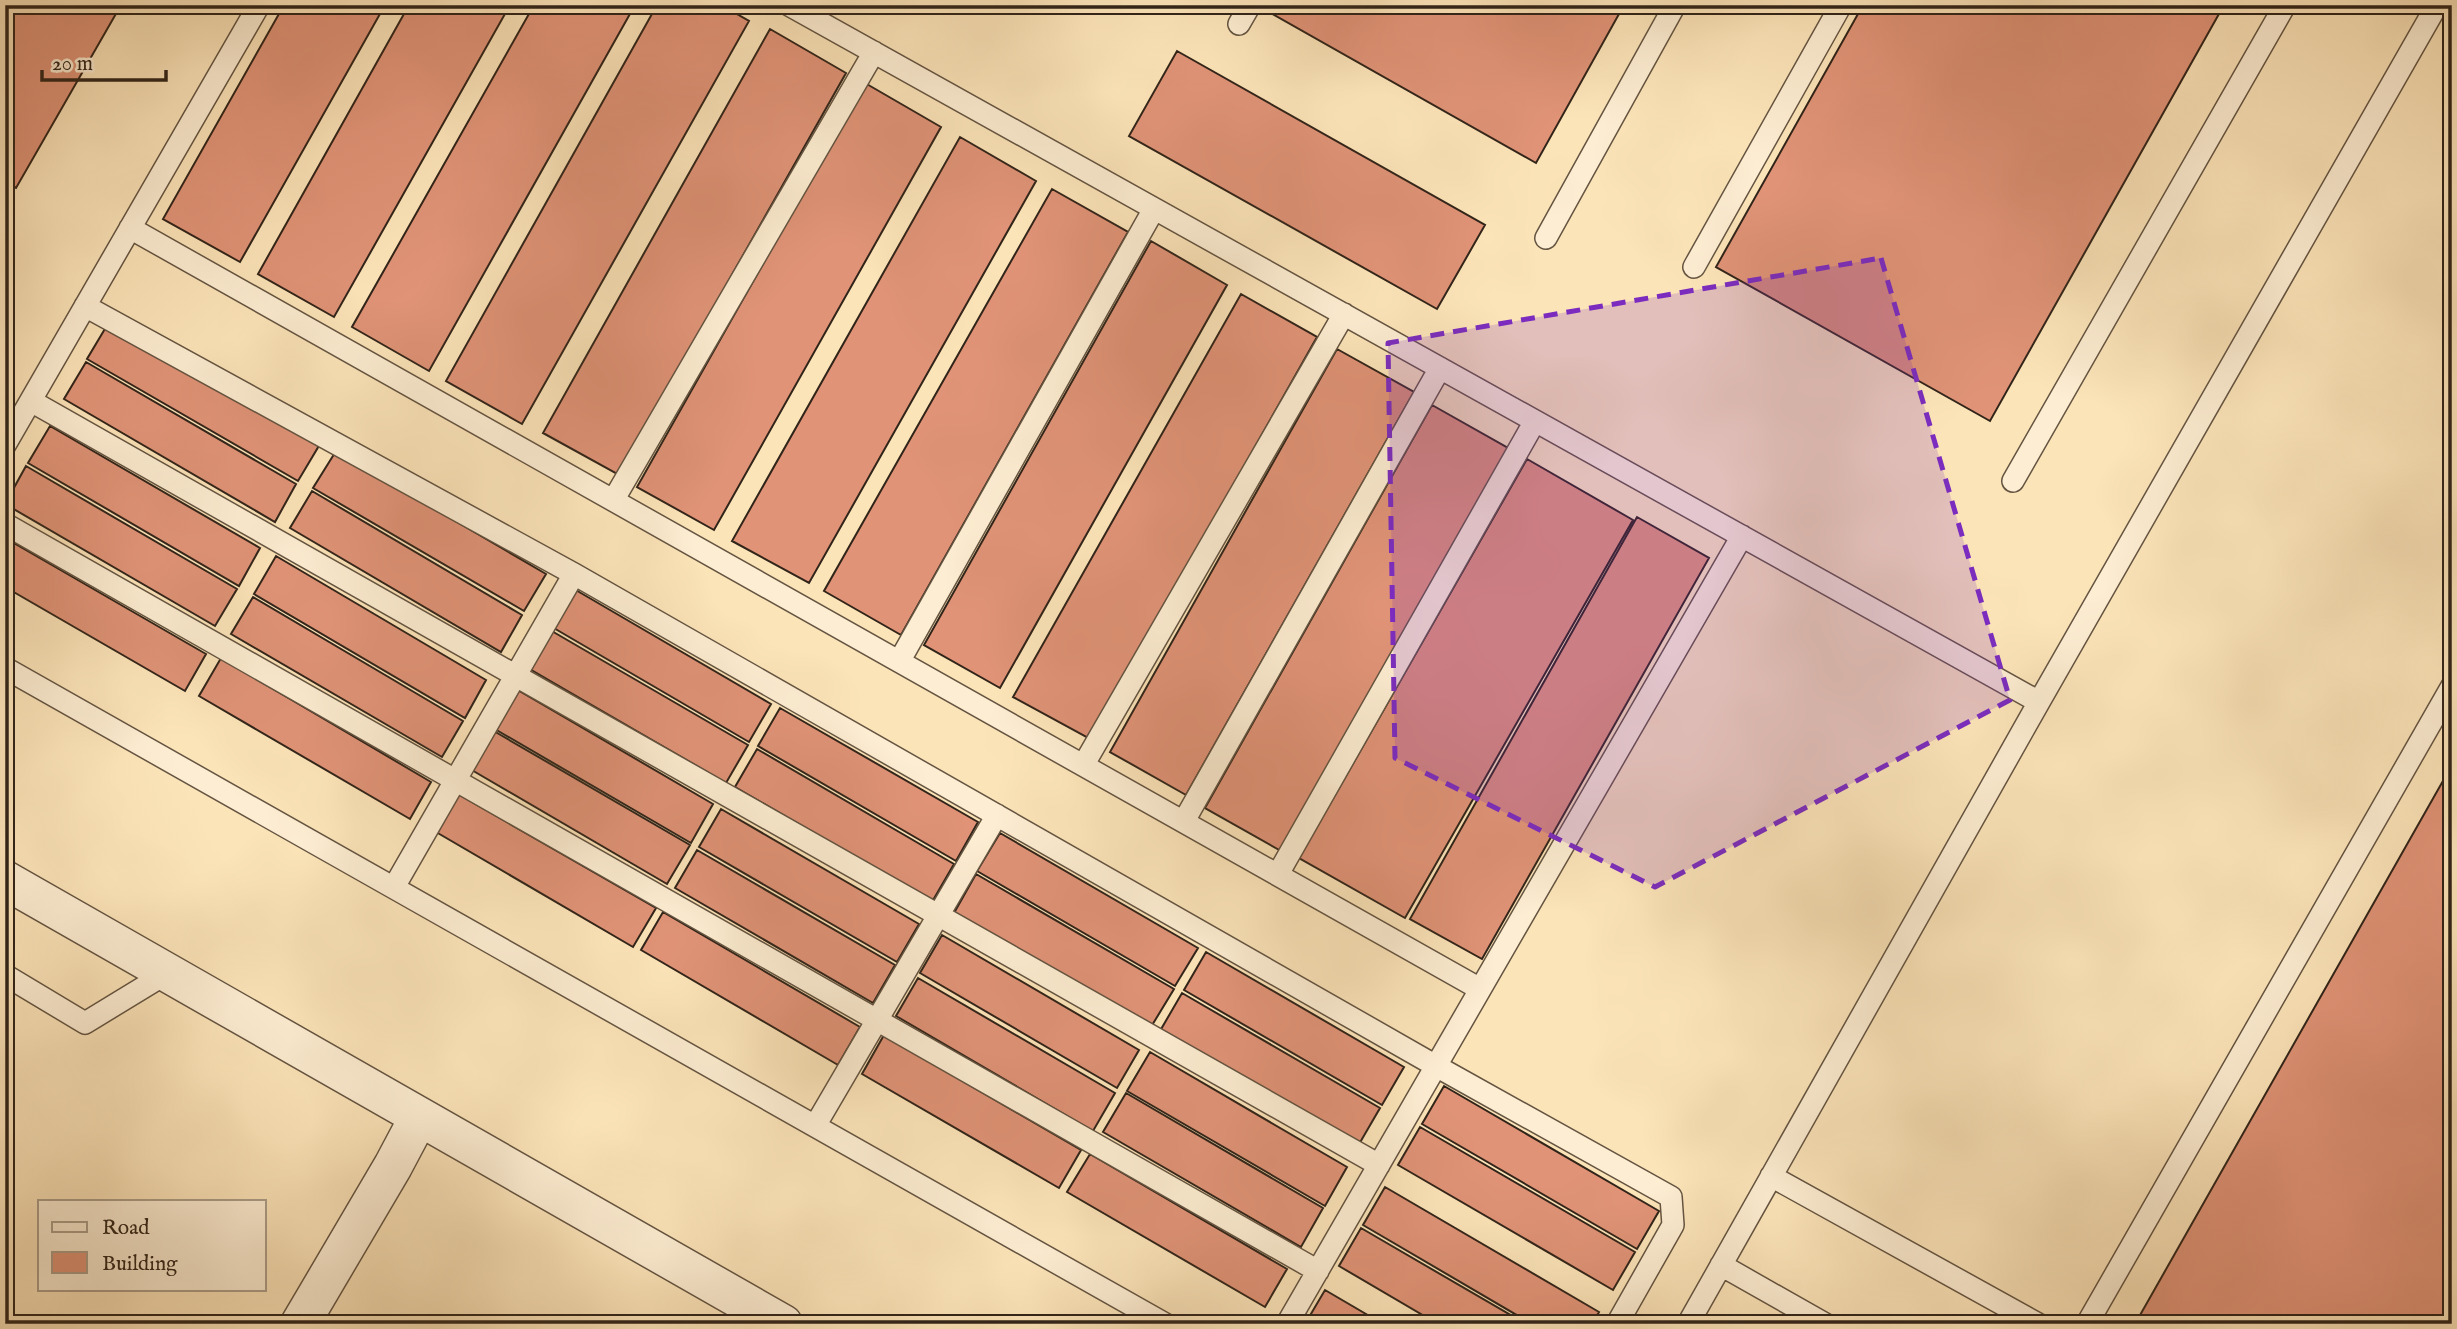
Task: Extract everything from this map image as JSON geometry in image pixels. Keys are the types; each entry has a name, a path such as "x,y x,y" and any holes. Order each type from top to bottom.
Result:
{"street":[{"path":"5,880 783,1324"},
{"path":"300,1324 419,1117"}],"lane":[{"path":"5,445 259,5"},
{"path":"789,5 2039,702"},
{"path":"1239,24 1250,5"},
{"path":"1546,238 1675,5"},
{"path":"1694,267 1841,5"},
{"path":"2013,481 2285,5"},
{"path":"1688,1324 2437,5"},
{"path":"614,499 874,52"},
{"path":"900,660 1154,209"},
{"path":"130,228 1480,989"},
{"path":"85,306 575,574 1436,1066 1671,1197 1673,1225 1617,1324"},
{"path":"1084,764 1344,314"},
{"path":"1184,821 1440,368"},
{"path":"31,401 517,674 1379,1165"},
{"path":"1278,874 1535,421"},
{"path":"5,524 1318,1270"},
{"path":"1287,1324 1742,536"},
{"path":"394,887 575,574"},
{"path":"5,668 1165,1324"},
{"path":"2087,1324 2452,686"},
{"path":"815,1126 996,815"},
{"path":"5,975 85,1023 167,972"},
{"path":"1771,1176 2038,1324"},
{"path":"1721,1265 1825,1324"}],"highlighted area":[{"path":"1881,258 2010,700 1655,887 1395,758 1388,343"}],"building":[{"path":"5,5 121,5 16,188 5,182"},
{"path":"284,5 385,5 240,262 163,219"},
{"path":"409,5 510,5 334,317 258,274"},
{"path":"534,5 635,5 429,371 352,327"},
{"path":"657,5 721,5 749,21 522,424 446,381"},
{"path":"1263,5 1624,5 1536,163 1262,8"},
{"path":"1863,5 2224,5 1990,421 1716,267"},
{"path":"770,29 846,73 619,475 543,433"},
{"path":"1177,51 1485,225 1437,309 1129,136"},
{"path":"865,83 941,127 714,530 637,487"},
{"path":"960,137 1036,181 809,583 732,541"},
{"path":"1052,189 1128,232 901,635 824,591"},
{"path":"1151,241 1227,285 1000,688 924,645"},
{"path":"1241,294 1317,337 1090,739 1013,697"},
{"path":"109,322 320,444 298,481 87,359"},
{"path":"1337,349 1414,392 1186,795 1110,752"},
{"path":"86,362 296,484 275,522 64,399"},
{"path":"1432,405 1508,448 1281,851 1205,808"},
{"path":"50,426 260,548 239,586 28,463"},
{"path":"336,451 546,574 524,611 313,488"},
{"path":"1527,459 1633,520 1405,918 1299,858"},
{"path":"26,466 237,589 215,626 5,504"},
{"path":"312,491 522,615 501,652 290,528"},
{"path":"1637,517 1709,558 1482,959 1410,919"},
{"path":"5,538 206,654 185,691 5,587"},
{"path":"276,556 486,680 465,718 254,594"},
{"path":"574,589 771,704 749,742 552,627"},
{"path":"253,597 463,721 442,757 231,634"},
{"path":"550,630 748,745 726,783 528,668"},
{"path":"221,658 431,782 410,819 199,696"},
{"path":"516,689 713,804 691,843 493,728"},
{"path":"780,708 978,822 956,861 758,746"},
{"path":"492,730 690,845 667,884 470,769"},
{"path":"757,749 954,864 932,902 735,787"},
{"path":"2452,765 2452,1324 2135,1324"},
{"path":"458,794 656,908 633,947 436,832"},
{"path":"721,809 919,924 897,962 699,847"},
{"path":"1000,833 1198,948 1175,986 977,871"},
{"path":"697,850 895,965 873,1003 675,888"},
{"path":"976,874 1174,989 1151,1027 954,913"},
{"path":"663,912 860,1027 838,1065 641,950"},
{"path":"942,935 1139,1050 1117,1088 920,973"},
{"path":"1206,952 1404,1067 1382,1105 1184,990"},
{"path":"918,978 1115,1093 1093,1131 896,1016"},
{"path":"1182,993 1380,1108 1358,1146 1160,1031"},
{"path":"884,1035 1081,1150 1059,1188 862,1074"},
{"path":"1150,1052 1347,1167 1325,1206 1127,1091"},
{"path":"1444,1086 1659,1211 1637,1249 1422,1124"},
{"path":"1126,1093 1323,1208 1301,1247 1103,1132"},
{"path":"1420,1127 1635,1252 1613,1290 1398,1165"},
{"path":"1090,1154 1287,1269 1265,1307 1067,1192"},
{"path":"1385,1187 1599,1312 1592,1324 1532,1324 1363,1225"},
{"path":"1361,1228 1526,1324 1438,1324 1339,1266"},
{"path":"1325,1290 1383,1324 1305,1324"}]}
